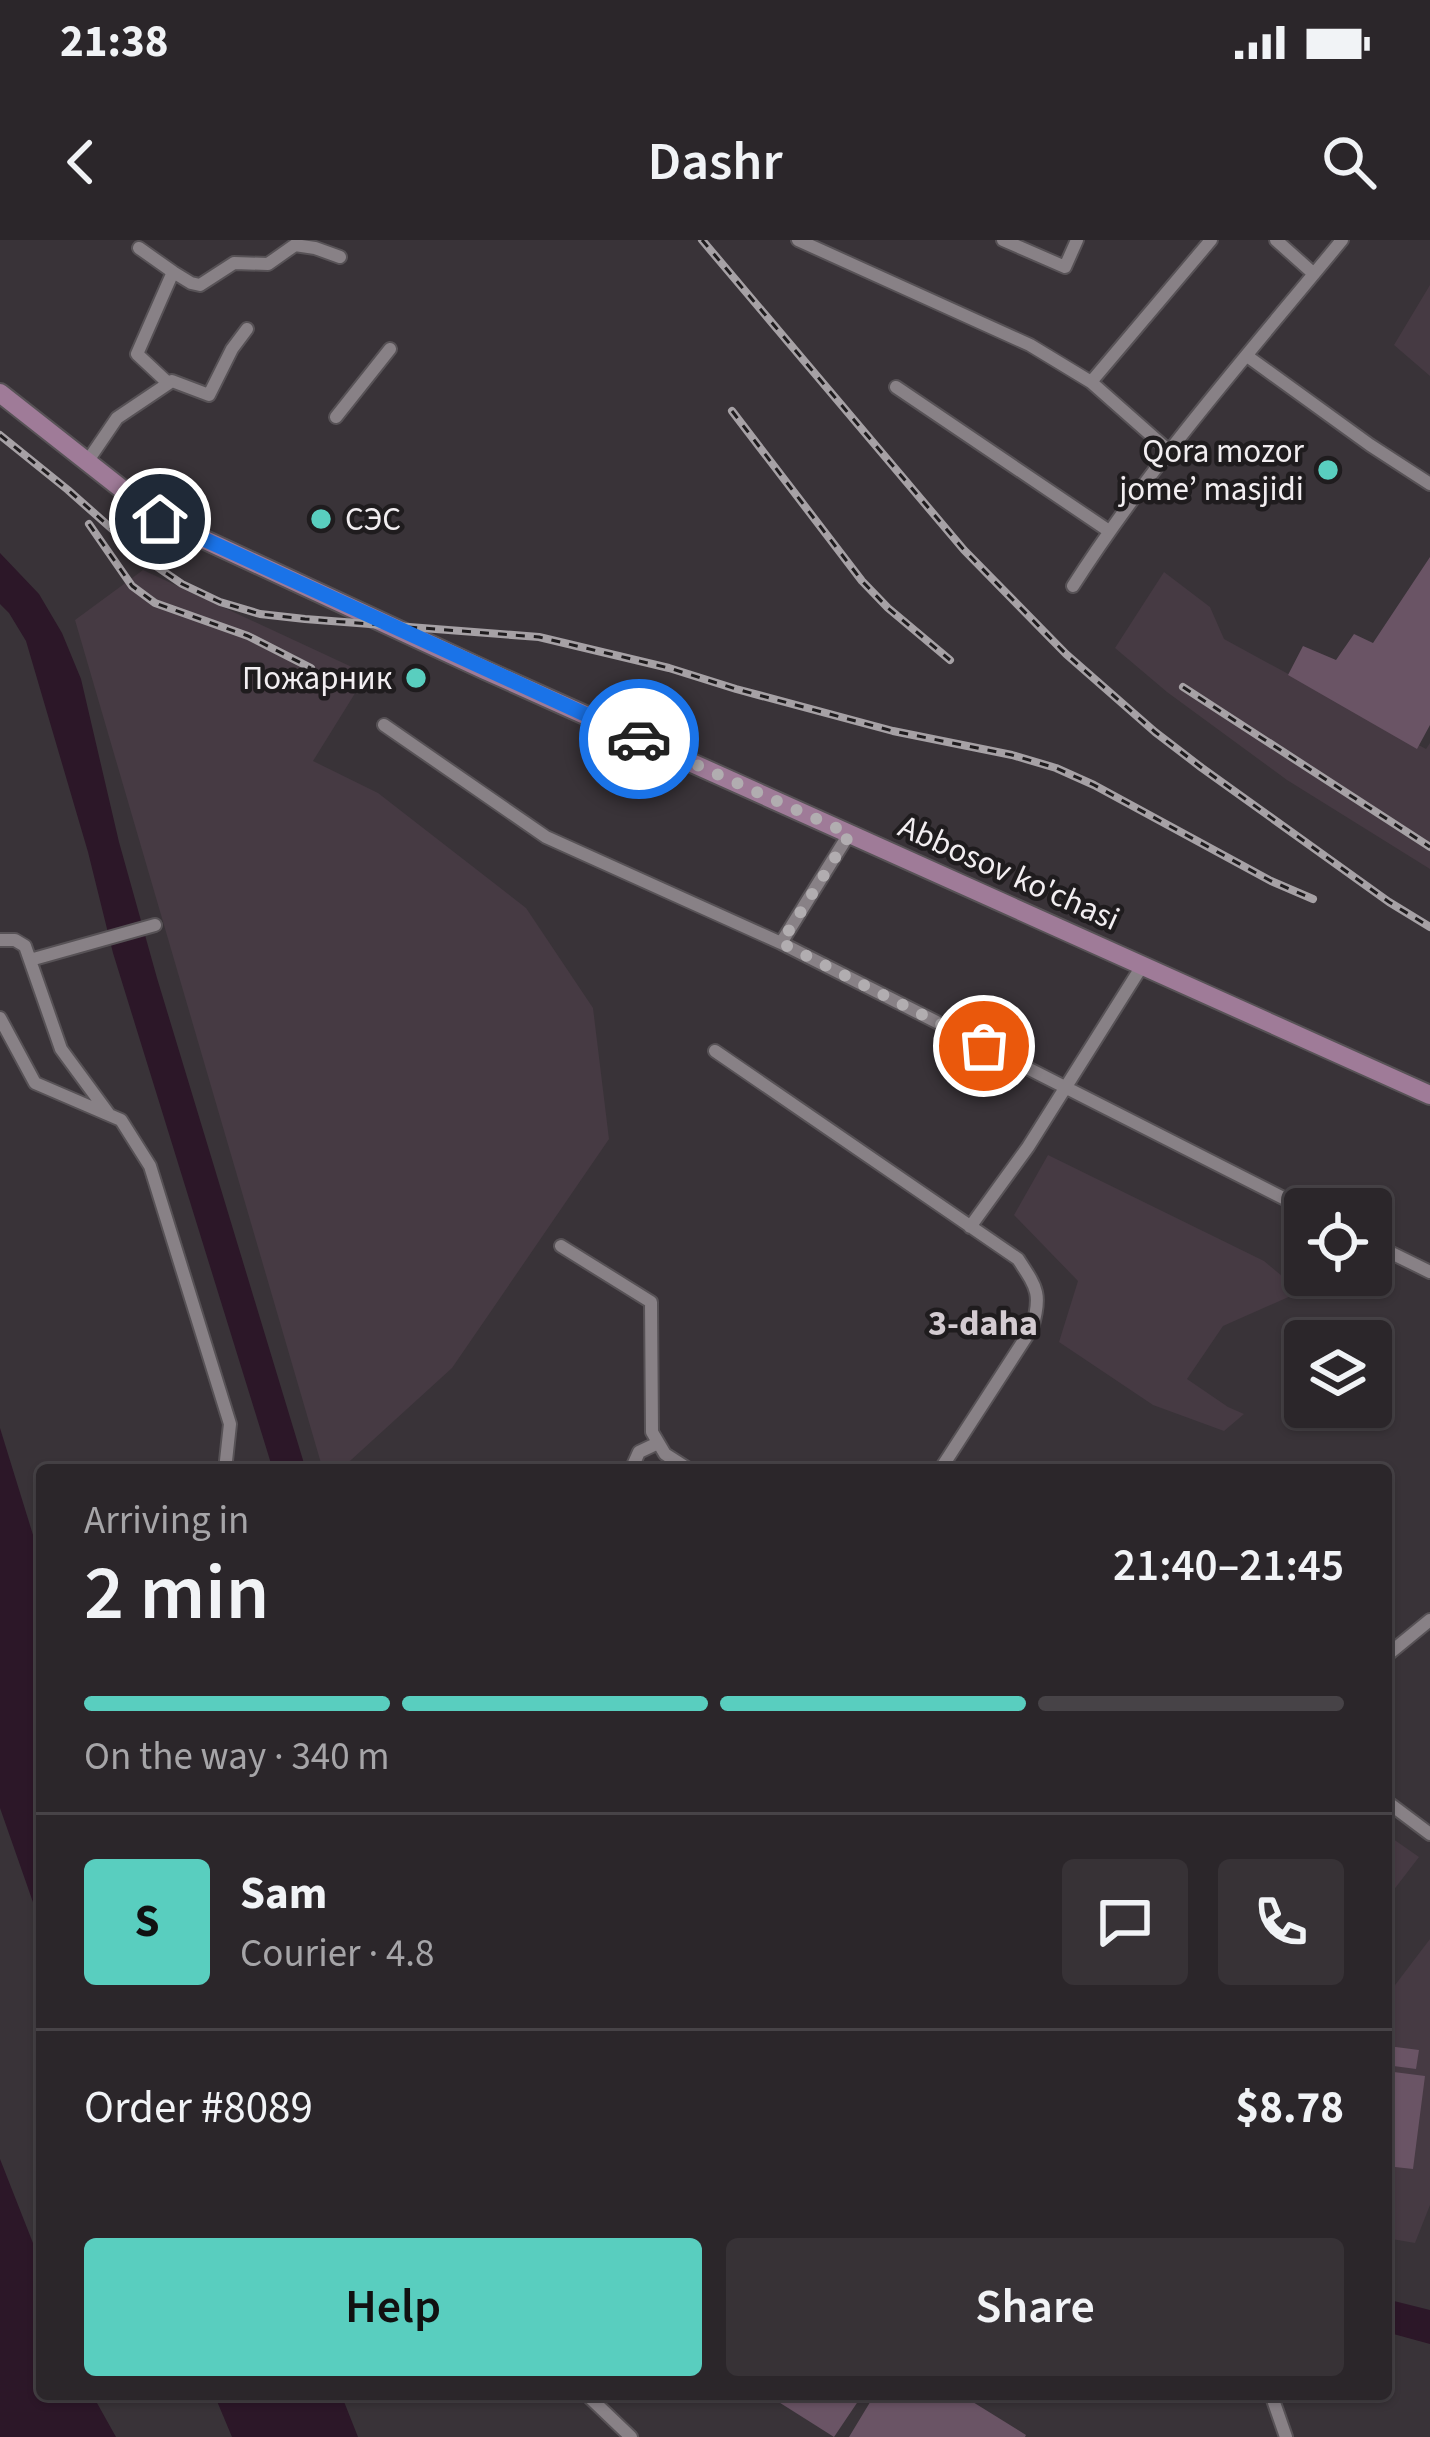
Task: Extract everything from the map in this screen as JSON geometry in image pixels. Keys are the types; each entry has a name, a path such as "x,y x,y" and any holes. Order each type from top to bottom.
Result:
{"main road":[{"name":"Abbosov ko'chasi","path":"0,393 160,519 1430,1095"}],"street":[{"path":"798,240 1030,345 1091,382 1169,452"},
{"path":"1003,240 1065,267 1077,240"},
{"path":"1091,382 1211,240"},
{"path":"1276,240 1314,274"},
{"path":"1073,586 1169,452 1342,240"},
{"path":"139,248 200,285 225,266 268,264 296,244 340,256"},
{"path":"168,383 136,354 172,272"},
{"path":"87,461 117,418 168,383 209,395 248,329"},
{"path":"336,417 390,349"},
{"path":"1247,356 1430,484"},
{"path":"896,387 1109,531"},
{"path":"384,725 546,836 781,943 1284,1198"},
{"path":"781,943 850,834"},
{"path":"30,960 155,925"},
{"path":"0,940 25,946 61,1049 110,1116"},
{"path":"970,1227 1028,1147 1142,966"},
{"path":"0,1018 35,1083 121,1120 150,1166 230,1424 226,1464"},
{"path":"715,1051 1018,1259 1037,1289 1039,1307 1032,1328 944,1464"},
{"path":"561,1246 651,1302 652,1432 665,1454 681,1464"},
{"path":"1392,1254 1430,1273"},
{"path":"634,1464 638,1452 658,1443"},
{"path":"1392,1651 1430,1620"},
{"path":"1392,1806 1430,1834"},
{"path":"592,2400 631,2437"},
{"path":"1273,2400 1286,2437"}],"shaded area":[{"path":"1430,285 1430,376 1394,345"},
{"path":"0,553 39,594 81,679 157,978 304,1464 271,1464 113,953 26,641 0,604"},
{"path":"1430,557 1430,725 1417,749 1288,675 1303,646 1336,660 1354,634 1373,643"},
{"path":"143,570 367,674 313,761 378,793 526,908 593,1008 609,1139 452,1368 347,1464 321,1464 75,620"},
{"path":"1164,572 1210,607 1224,639 1426,749 1430,743 1430,869 1287,780 1115,648"},
{"path":"1048,1155 1264,1261 1282,1276 1284,1296 1291,1296 1223,1326 1187,1379 1244,1414 1224,1431 1153,1405 1059,1342 1078,1281 1014,1215"},
{"path":"0,1428 36,1545 36,1911 0,1808"},
{"path":"1392,1838 1419,1857 1392,1892"},
{"path":"1430,1939 1430,2205 1415,2243 1392,2239 1392,1989"},
{"path":"1392,2047 1419,2050 1416,2069 1392,2066"},
{"path":"1392,2072 1425,2076 1413,2169 1392,2167"},
{"path":"0,2159 36,2251 36,2400 95,2400 116,2437 0,2437"},
{"path":"1392,2300 1430,2310 1430,2344 1392,2334"},
{"path":"217,2400 343,2400 358,2437 232,2437"},
{"path":"775,2400 859,2400 834,2437"},
{"path":"871,2400 970,2400 1026,2435 1025,2437 849,2437"}],"railway":[{"path":"702,240 964,550 1066,654 1202,768 1430,927"},
{"path":"732,411 862,581 950,660"},
{"path":"0,435 147,560 220,602 260,614 305,619 539,637 893,731 1012,755 1094,785 1313,899"},
{"path":"89,524 132,586 155,603 248,636 311,668"},
{"path":"1183,687 1430,847"}],"way so far":[{"path":"639,739 850,834 781,943 984,1046"}],"place":[{"name":"Qora mozor jome’ masjidi","path":"1328,470"},
{"name":"СЭС","path":"321,519"},
{"name":"Пожарник","path":"416,678"}],"district":[{"name":"3-daha","path":"983,1323"}],"route":[{"path":"160,519 639,739"}]}
